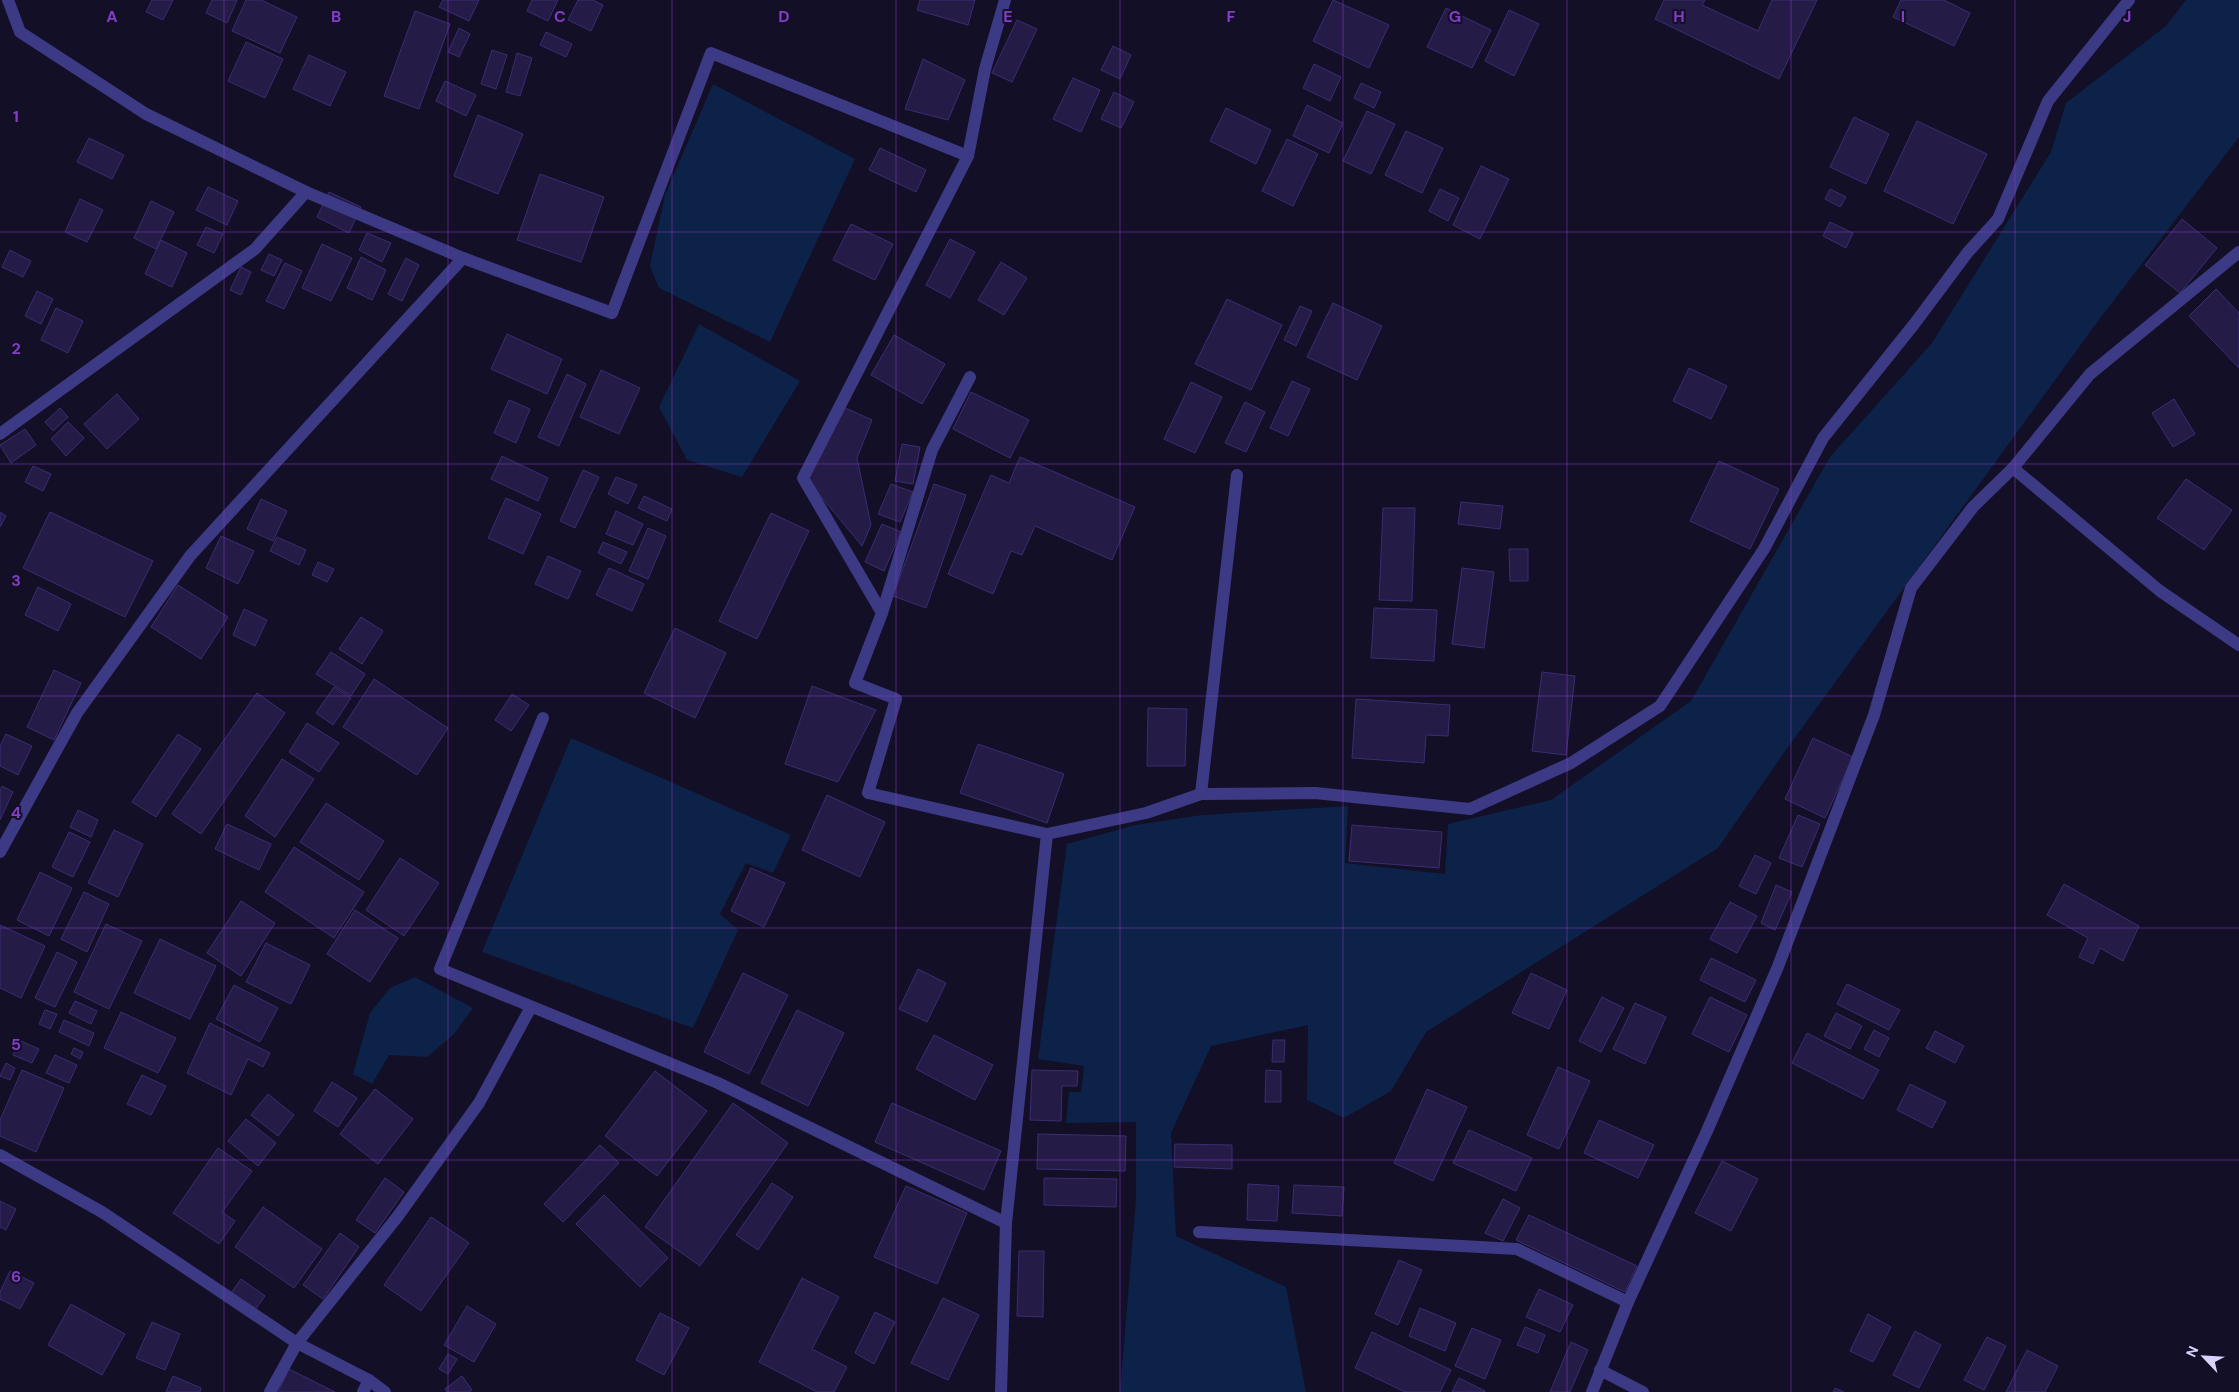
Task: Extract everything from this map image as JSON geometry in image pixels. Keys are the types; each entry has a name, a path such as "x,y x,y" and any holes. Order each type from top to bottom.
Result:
{"street":[{"path":"8,0 20,32 146,114 306,192 463,258 612,313 711,53 968,156"},
{"path":"882,613 802,478 968,156 985,69 1005,0"},
{"path":"970,377 932,450 882,613 855,683 896,699 868,793 1047,834 1146,813 1202,794 1315,793 1470,809 1571,763 1660,706 1764,549 1824,438 1916,323 1968,252 1998,219 2048,101 2129,0"},
{"path":"0,434 255,249 306,192"},
{"path":"1592,1392 1628,1302 1707,1131 1777,969 1874,715 1911,588 1973,508 2013,468 2090,374 2239,252"},
{"path":"0,852 77,713 190,556 463,258"},
{"path":"2013,468 2160,592 2239,645"},
{"path":"1202,794 1237,475"},
{"path":"543,718 440,969 718,1083 1006,1223"},
{"path":"1001,1392 1006,1223 1047,834"},
{"path":"270,1392 297,1343 398,1216 479,1103 531,1006"},
{"path":"0,1156 102,1212 297,1343 369,1380 385,1392"},
{"path":"1199,1232 1517,1249 1628,1302"},
{"path":"1600,1370 1644,1392"},
{"path":"363,1392 369,1380"}],"water":[{"path":"2186,0 2239,0 2239,137 2098,321 1783,754 1718,848 1426,1032 1391,1091 1344,1118 1307,1100 1308,1025 1211,1046 1171,1133 1176,1236 1286,1287 1306,1392 1120,1392 1136,1200 1136,1122 1066,1123 1069,1092 1081,1092 1084,1066 1038,1059 1067,844 1135,825 1202,815 1348,806 1345,863 1445,874 1448,824 1551,800 1691,701 1830,457 1932,343 2051,152 2066,103 2166,26"},
{"path":"713,84 855,159 770,342 659,288 650,266 665,195"},
{"path":"699,324 800,381 742,477 687,460 659,407"},
{"path":"571,738 791,835 773,873 746,863 720,914 738,930 693,1028 482,952"},
{"path":"415,977 473,1008 453,1035 427,1057 389,1055 372,1084 353,1074 370,1013 390,988"}],"building":[{"path":"152,0 173,0 163,20 146,12"},
{"path":"212,0 237,0 227,23 206,13"},
{"path":"246,0 261,0 297,17 280,53 232,31"},
{"path":"443,0 479,0 469,21 439,7"},
{"path":"532,0 558,0 548,21 527,11"},
{"path":"578,0 593,0 603,5 591,31 568,20"},
{"path":"920,0 975,0 968,25 917,10"},
{"path":"1333,0 1389,25 1369,68 1313,41"},
{"path":"1664,0 1705,0 1702,5 1758,31 1772,0 1817,0 1779,79 1655,19"},
{"path":"1901,0 1944,0 1970,13 1954,46 1893,17"},
{"path":"1446,8 1491,30 1472,68 1427,47"},
{"path":"1509,10 1539,24 1514,76 1485,61"},
{"path":"415,11 450,24 419,109 384,96"},
{"path":"1017,20 1037,29 1012,82 992,73"},
{"path":"459,28 470,34 459,57 448,52"},
{"path":"546,32 572,44 566,57 540,45"},
{"path":"246,42 283,59 265,98 228,81"},
{"path":"1113,46 1131,55 1120,79 1101,70"},
{"path":"492,50 507,55 496,89 481,84"},
{"path":"517,53 532,58 520,96 506,92"},
{"path":"309,55 346,72 330,106 293,89"},
{"path":"923,59 965,80 948,120 905,109"},
{"path":"1314,64 1341,77 1330,101 1303,88"},
{"path":"1073,78 1100,90 1081,132 1053,119"},
{"path":"445,81 476,95 466,116 436,101"},
{"path":"1361,83 1381,92 1374,108 1354,98"},
{"path":"1114,92 1134,102 1121,128 1101,119"},
{"path":"1307,105 1343,123 1329,153 1293,136"},
{"path":"1226,108 1271,130 1256,164 1210,141"},
{"path":"1367,111 1395,124 1371,174 1343,161"},
{"path":"478,115 523,134 498,194 454,176"},
{"path":"1854,117 1889,134 1866,184 1830,167"},
{"path":"1917,121 1987,154 1953,224 1884,191"},
{"path":"1406,131 1443,148 1422,193 1385,175"},
{"path":"89,138 124,155 112,179 77,162"},
{"path":"1287,139 1318,154 1293,206 1262,191"},
{"path":"880,148 926,170 916,192 869,170"},
{"path":"1481,166 1509,179 1480,239 1453,225"},
{"path":"540,174 604,197 581,262 517,240"},
{"path":"208,187 238,201 227,225 196,210"},
{"path":"1440,189 1459,198 1448,221 1429,211"},
{"path":"1830,189 1846,197 1840,207 1825,199"},
{"path":"329,192 361,207 349,233 317,217"},
{"path":"80,199 103,210 87,242 65,232"},
{"path":"151,201 174,212 156,249 134,238"},
{"path":"2182,219 2217,248 2180,293 2145,265"},
{"path":"1830,222 1853,233 1846,248 1823,236"},
{"path":"851,224 893,244 875,280 833,260"},
{"path":"206,227 223,234 214,253 197,245"},
{"path":"367,233 391,243 382,262 359,250"},
{"path":"950,239 975,252 950,298 926,285"},
{"path":"161,240 187,253 172,287 145,274"},
{"path":"322,244 352,258 331,301 302,288"},
{"path":"10,250 31,261 23,277 2,267"},
{"path":"269,254 282,260 274,276 261,270"},
{"path":"361,257 386,270 372,300 347,288"},
{"path":"406,258 419,265 402,301 388,294"},
{"path":"1001,262 1027,278 1004,315 978,300"},
{"path":"285,263 302,271 284,309 266,301"},
{"path":"241,267 251,272 241,295 230,290"},
{"path":"2216,289 2239,313 2239,368 2189,316"},
{"path":"37,291 53,299 41,324 25,316"},
{"path":"1227,299 1282,325 1251,390 1195,364"},
{"path":"1333,303 1382,326 1357,380 1307,357"},
{"path":"1300,306 1312,311 1296,346 1284,340"},
{"path":"56,308 83,321 68,353 41,340"},
{"path":"507,334 562,359 547,394 491,369"},
{"path":"894,335 945,364 922,404 871,375"},
{"path":"1689,368 1727,386 1711,419 1673,401"},
{"path":"601,370 640,388 619,434 580,417"},
{"path":"567,374 586,384 559,446 538,437"},
{"path":"1292,381 1310,389 1288,436 1270,428"},
{"path":"1191,382 1222,397 1195,453 1164,439"},
{"path":"971,392 1029,420 1010,458 953,429"},
{"path":"117,394 139,419 107,449 84,424"},
{"path":"2174,399 2195,434 2173,447 2152,413"},
{"path":"509,400 530,409 516,443 494,433"},
{"path":"1245,402 1265,412 1246,452 1225,443"},
{"path":"841,406 872,420 857,458 871,525 862,546 808,481"},
{"path":"60,408 68,417 53,431 45,422"},
{"path":"68,422 84,438 66,456 51,439"},
{"path":"25,429 36,445 11,463 0,445"},
{"path":"902,444 920,447 913,484 895,481"},
{"path":"502,456 548,478 538,501 491,479"},
{"path":"1020,457 1135,507 1112,560 1035,526 1022,555 1011,551 993,594 948,574 991,475 1009,483"},
{"path":"1719,461 1779,489 1750,549 1690,521"},
{"path":"33,466 51,474 43,491 25,482"},
{"path":"583,470 599,477 575,528 560,521"},
{"path":"616,477 637,485 628,504 608,494"},
{"path":"2186,479 2232,510 2204,550 2157,518"},
{"path":"891,484 913,492 900,522 878,514"},
{"path":"934,484 966,495 926,608 893,596"},
{"path":"644,496 672,509 667,521 638,508"},
{"path":"506,498 541,514 523,554 488,538"},
{"path":"261,499 287,511 273,541 247,529"},
{"path":"1461,502 1503,506 1500,529 1458,524"},
{"path":"1383,508 1415,508 1412,601 1379,600"},
{"path":"616,511 643,524 633,545 606,534"},
{"path":"0,512 6,516 0,527"},
{"path":"50,512 153,561 125,617 23,568"},
{"path":"771,513 809,531 757,639 719,621"},
{"path":"882,524 901,532 884,571 865,562"},
{"path":"648,528 666,536 648,579 629,571"},
{"path":"221,536 254,551 238,584 206,568"},
{"path":"277,537 306,550 299,565 270,551"},
{"path":"603,542 627,552 621,564 598,553"},
{"path":"1509,549 1528,549 1528,581 1510,581"},
{"path":"548,556 581,571 568,599 535,584"},
{"path":"318,562 334,569 327,582 312,575"},
{"path":"609,568 644,584 632,611 596,595"},
{"path":"1462,568 1494,572 1484,648 1452,644"},
{"path":"178,585 228,617 201,659 151,627"},
{"path":"38,587 71,604 58,631 25,615"},
{"path":"1374,608 1437,610 1434,661 1371,658"},
{"path":"244,609 267,620 255,646 233,635"},
{"path":"361,617 383,631 362,664 339,649"},
{"path":"675,628 726,653 695,718 644,693"},
{"path":"331,652 365,674 351,696 316,674"},
{"path":"54,670 81,683 54,740 27,727"},
{"path":"1542,672 1575,676 1566,755 1532,751"},
{"path":"374,679 448,728 417,775 343,727"},
{"path":"812,686 876,710 838,782 785,764"},
{"path":"334,687 351,698 333,725 316,713"},
{"path":"257,693 285,713 201,834 172,814"},
{"path":"512,694 529,705 511,731 495,720"},
{"path":"1356,699 1450,705 1448,736 1426,735 1424,763 1352,758"},
{"path":"1148,708 1187,709 1185,766 1147,766"},
{"path":"307,723 339,743 319,772 289,752"},
{"path":"6,734 32,746 18,775 0,766 0,746"},
{"path":"178,734 201,749 156,817 132,802"},
{"path":"1813,738 1853,757 1825,818 1785,799"},
{"path":"978,744 1064,774 1047,823 960,793"},
{"path":"282,759 314,779 275,837 245,816"},
{"path":"2,786 13,792 0,820 0,791"},
{"path":"827,795 885,822 860,877 802,850"},
{"path":"326,803 384,841 359,880 300,842"},
{"path":"78,810 98,820 91,837 70,827"},
{"path":"1798,815 1820,824 1802,867 1779,858"},
{"path":"227,824 271,844 259,870 215,849"},
{"path":"1352,825 1442,832 1439,868 1349,861"},
{"path":"114,830 143,844 118,897 88,883"},
{"path":"69,832 90,842 73,877 52,867"},
{"path":"294,847 364,892 334,938 265,892"},
{"path":"1755,855 1771,863 1756,894 1739,886"},
{"path":"400,858 439,883 404,936 366,910"},
{"path":"751,868 785,883 764,927 731,911"},
{"path":"40,872 72,888 49,936 17,920"},
{"path":"2064,884 2139,926 2123,961 2100,948 2093,964 2079,957 2088,938 2047,915"},
{"path":"1776,885 1792,892 1775,930 1761,923"},
{"path":"84,892 109,904 87,952 61,939"},
{"path":"241,901 275,923 241,976 207,953"},
{"path":"1730,902 1757,916 1737,953 1710,939"},
{"path":"355,910 398,938 370,982 327,954"},
{"path":"106,924 142,941 109,1009 74,992"},
{"path":"0,925 45,946 21,998 0,988"},
{"path":"160,939 216,966 190,1019 134,993"},
{"path":"266,943 310,965 291,1004 246,982"},
{"path":"57,952 77,962 55,1007 35,998"},
{"path":"1711,958 1756,980 1745,1002 1700,980"},
{"path":"918,969 946,983 927,1022 899,1009"},
{"path":"743,973 788,995 749,1074 704,1052"},
{"path":"1531,973 1567,990 1549,1029 1512,1013"},
{"path":"1847,984 1900,1010 1889,1030 1837,1004"},
{"path":"234,985 278,1008 260,1042 216,1019"},
{"path":"1602,997 1624,1008 1601,1052 1579,1041"},
{"path":"1710,997 1747,1015 1729,1052 1692,1034"},
{"path":"75,1001 97,1011 91,1024 69,1013"},
{"path":"1635,1003 1666,1017 1645,1064 1613,1049"},
{"path":"45,1010 57,1014 50,1029 39,1024"},
{"path":"797,1010 844,1033 808,1106 761,1083"},
{"path":"121,1012 176,1038 158,1073 104,1048"},
{"path":"1836,1013 1862,1026 1850,1049 1824,1036"},
{"path":"64,1020 94,1033 89,1046 59,1032"},
{"path":"210,1023 270,1053 263,1067 248,1059 231,1095 187,1073"},
{"path":"1874,1030 1889,1038 1879,1057 1864,1049"},
{"path":"1935,1031 1964,1046 1955,1063 1926,1048"},
{"path":"1807,1033 1879,1070 1863,1099 1792,1063"},
{"path":"934,1035 993,1065 975,1100 916,1069"},
{"path":"19,1040 39,1049 32,1063 13,1055"},
{"path":"1273,1040 1285,1040 1284,1062 1272,1062"},
{"path":"74,1048 83,1052 80,1059 71,1054"},
{"path":"55,1055 77,1065 69,1083 46,1073"},
{"path":"6,1063 15,1068 10,1080 0,1076"},
{"path":"1558,1067 1590,1081 1559,1149 1527,1135"},
{"path":"22,1070 64,1088 36,1152 0,1136 0,1120"},
{"path":"1032,1070 1078,1071 1077,1086 1062,1086 1061,1121 1030,1120"},
{"path":"1266,1070 1281,1071 1281,1102 1265,1102"},
{"path":"655,1071 707,1111 657,1176 605,1136"},
{"path":"142,1075 166,1086 151,1115 127,1104"},
{"path":"332,1082 357,1098 338,1127 314,1111"},
{"path":"1910,1084 1946,1102 1932,1128 1897,1110"},
{"path":"375,1089 413,1119 378,1164 340,1134"},
{"path":"1427,1089 1467,1107 1433,1181 1394,1163"},
{"path":"268,1094 294,1115 278,1136 251,1115"},
{"path":"733,1103 788,1143 700,1266 645,1227"},
{"path":"892,1103 1001,1151 984,1190 875,1142"},
{"path":"246,1119 276,1143 258,1166 228,1141"},
{"path":"1599,1120 1654,1145 1638,1178 1584,1153"},
{"path":"1469,1130 1532,1158 1516,1191 1453,1163"},
{"path":"1038,1134 1126,1136 1125,1171 1037,1169"},
{"path":"1175,1144 1232,1145 1232,1169 1174,1167"},
{"path":"600,1145 619,1163 563,1222 544,1204"},
{"path":"218,1148 252,1171 222,1212 235,1221 219,1244 173,1213"},
{"path":"1722,1161 1758,1179 1731,1231 1695,1213"},
{"path":"385,1178 404,1192 375,1233 356,1220"},
{"path":"1044,1178 1117,1179 1116,1207 1044,1205"},
{"path":"772,1183 793,1197 758,1250 736,1235"},
{"path":"1248,1184 1279,1186 1277,1221 1247,1220"},
{"path":"1294,1185 1344,1187 1342,1216 1292,1213"},
{"path":"906,1186 967,1213 937,1284 874,1257"},
{"path":"604,1195 668,1258 640,1287 576,1224"},
{"path":"1503,1199 1520,1208 1503,1241 1485,1233"},
{"path":"0,1201 16,1209 6,1230 0,1227"},
{"path":"263,1207 322,1249 294,1288 235,1247"},
{"path":"1529,1215 1637,1266 1625,1292 1516,1240"},
{"path":"431,1217 469,1243 421,1311 384,1285"},
{"path":"340,1233 359,1247 323,1299 303,1285"},
{"path":"1019,1251 1044,1251 1043,1317 1017,1316"},
{"path":"1399,1260 1422,1270 1398,1325 1375,1314"},
{"path":"10,1271 34,1283 20,1309 0,1299 0,1292"},
{"path":"802,1278 839,1297 812,1349 847,1367 834,1392 817,1392 759,1362"},
{"path":"241,1279 265,1296 250,1317 226,1300"},
{"path":"1539,1289 1573,1305 1560,1332 1526,1317"},
{"path":"943,1298 979,1315 948,1380 911,1363"},
{"path":"71,1304 125,1334 102,1375 48,1345"},
{"path":"467,1306 496,1324 474,1362 444,1345"},
{"path":"1420,1308 1456,1323 1445,1351 1409,1336"},
{"path":"875,1312 895,1322 874,1364 855,1353"},
{"path":"660,1313 689,1328 664,1375 636,1360"},
{"path":"1868,1314 1891,1327 1873,1362 1850,1351"},
{"path":"152,1322 180,1334 165,1370 136,1358"},
{"path":"1525,1327 1545,1335 1538,1353 1517,1345"},
{"path":"1472,1328 1501,1340 1485,1379 1455,1366"},
{"path":"1915,1331 1941,1345 1919,1388 1893,1375"},
{"path":"1372,1332 1451,1370 1440,1392 1405,1392 1355,1368"},
{"path":"1987,1337 2006,1346 1984,1390 1964,1380"},
{"path":"1571,1342 1588,1350 1570,1392 1550,1392"},
{"path":"2027,1350 2058,1366 2045,1392 2006,1392"},
{"path":"448,1354 457,1359 448,1374 439,1369"},
{"path":"289,1369 335,1392 278,1392"},
{"path":"173,1376 201,1388 200,1392 166,1392"},
{"path":"462,1376 472,1390 469,1392 447,1392 445,1389"},
{"path":"1459,1378 1485,1391 1452,1392"},
{"path":"1835,1388 1844,1392 1833,1392"}]}
